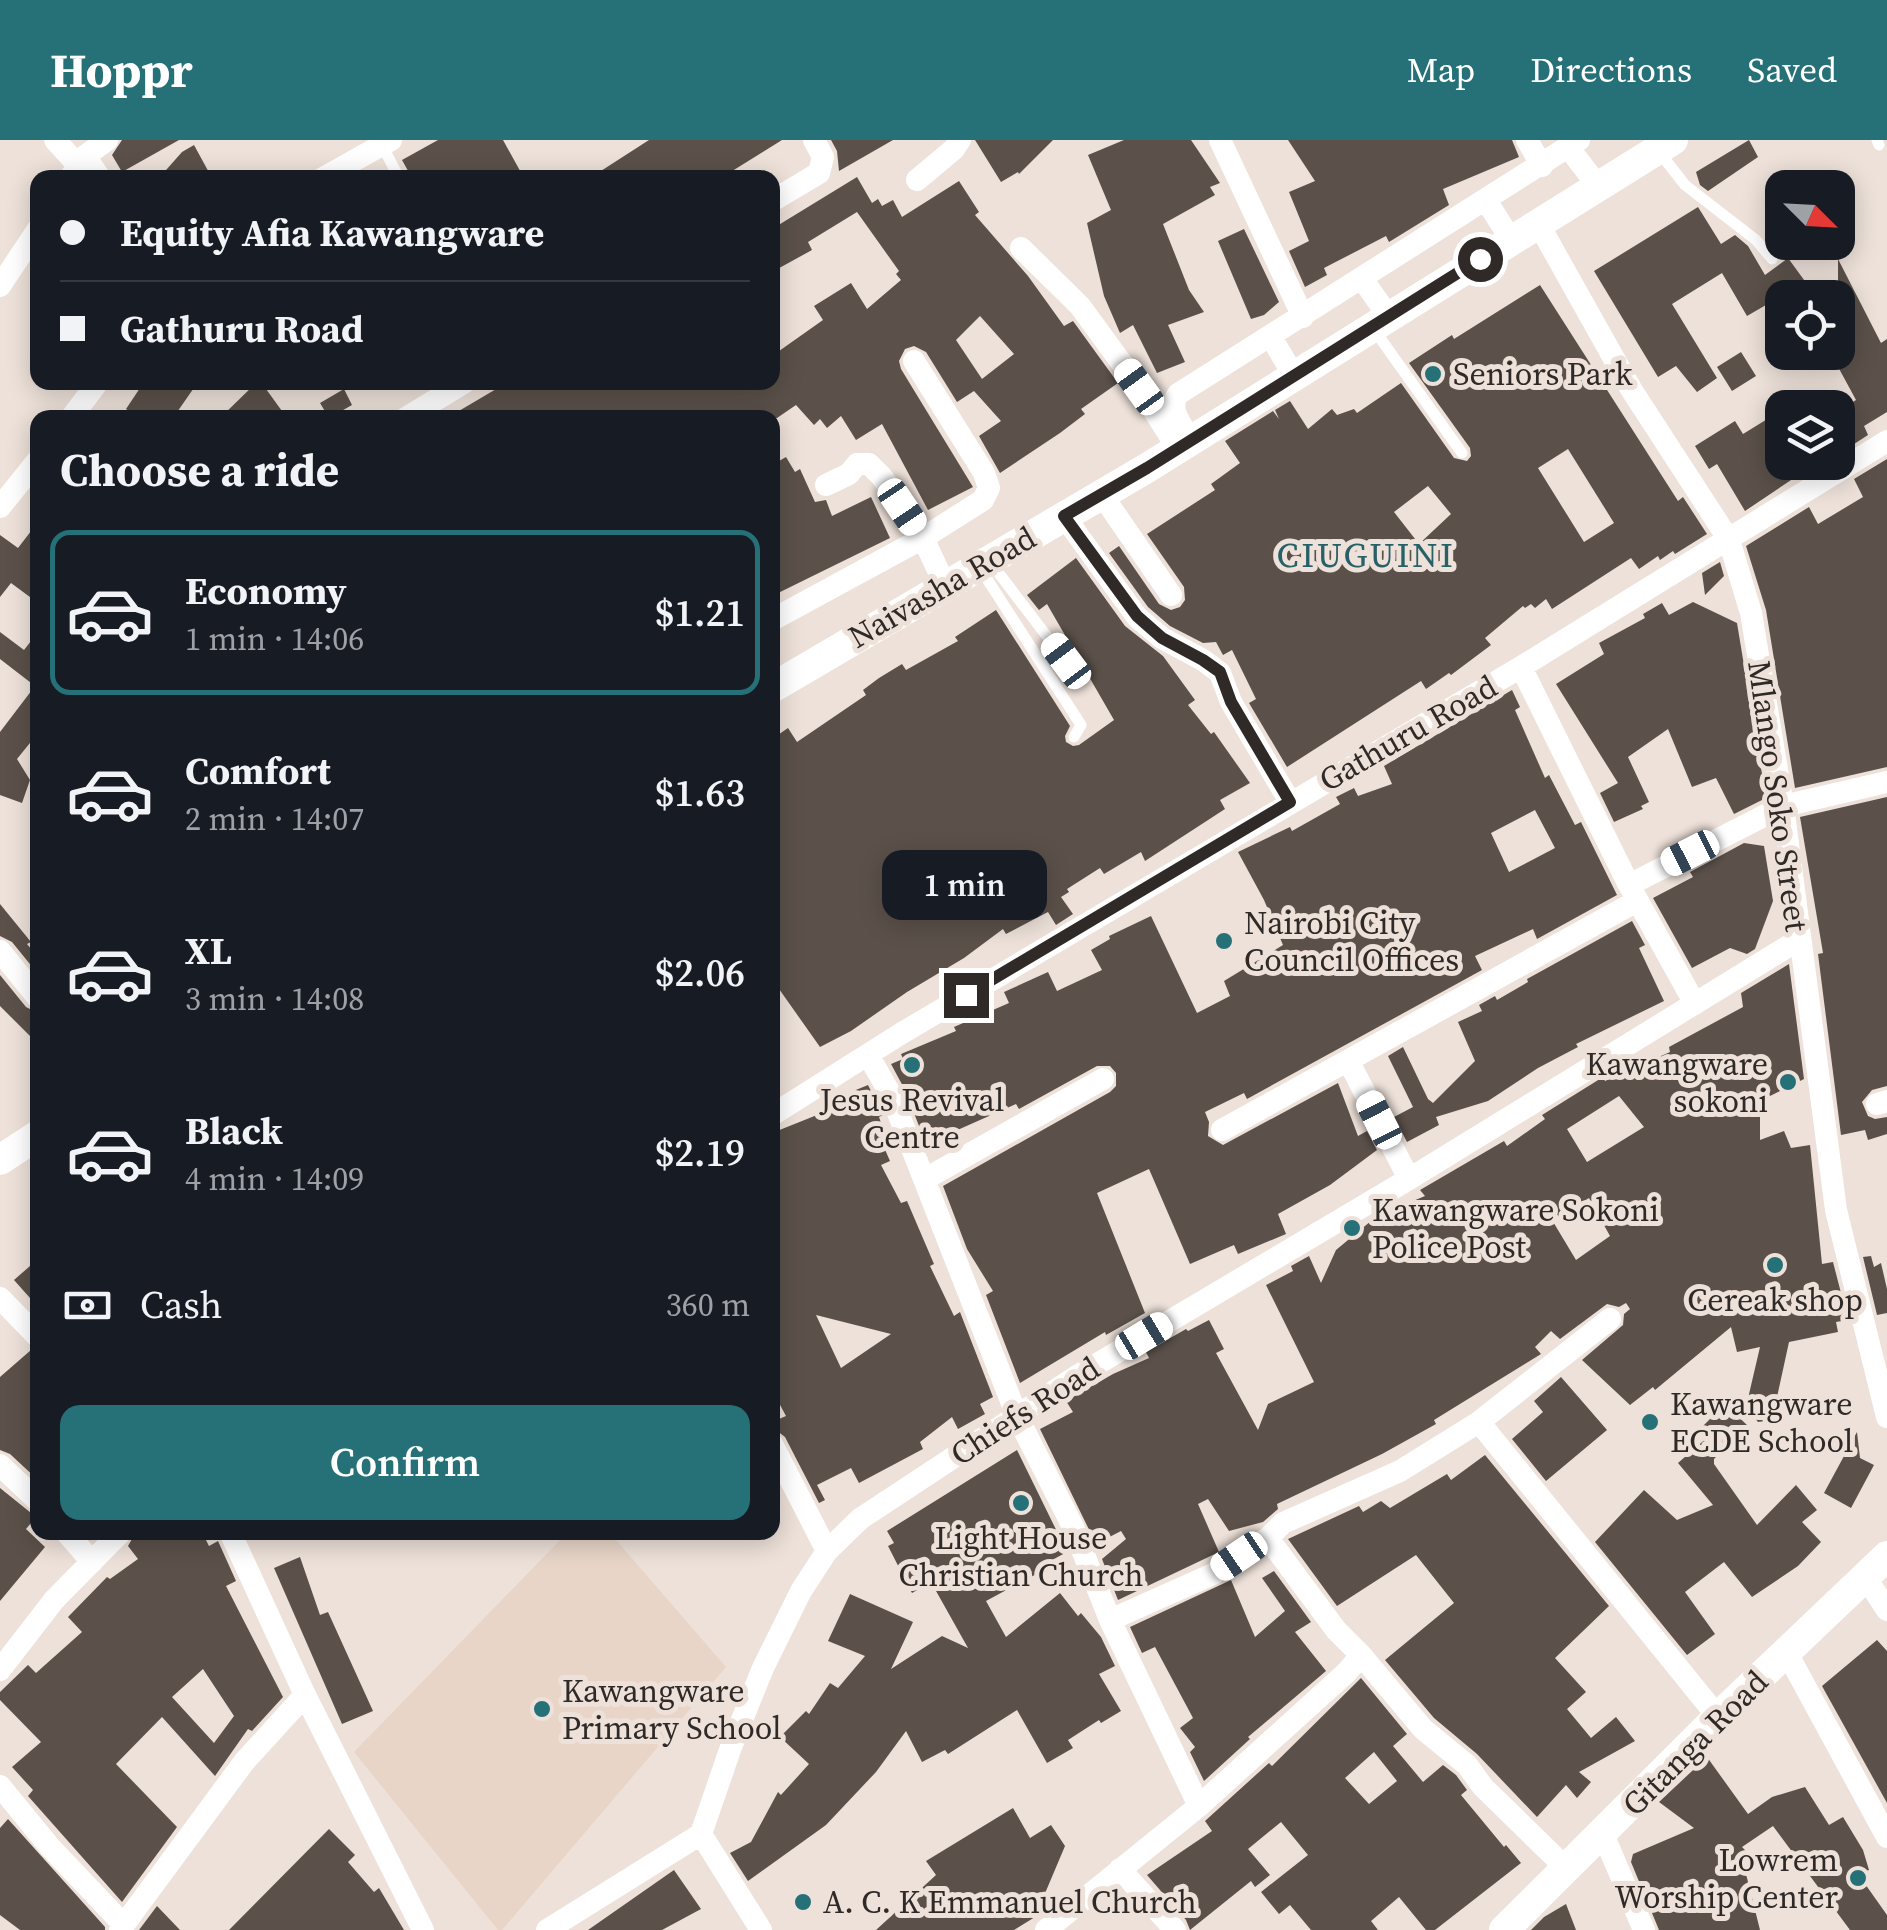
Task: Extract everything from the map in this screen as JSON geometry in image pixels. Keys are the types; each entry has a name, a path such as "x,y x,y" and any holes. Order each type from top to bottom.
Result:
{"main road":[{"name":"Naivasha Road","path":"780,683 1185,445 1665,145"},
{"path":"0,1160 30,1140"},
{"name":"Gitanga Road","path":"1504,1930 1718,1716 1876,1567"}],"street":[{"path":"54,140 77,166 107,140"},
{"path":"780,196 818,173 822,157 814,140"},
{"path":"917,180 960,140"},
{"path":"1220,140 1302,317"},
{"path":"1527,140 1542,166"},
{"path":"337,170 386,143"},
{"path":"1185,445 1174,411 1178,394 1574,144 1598,186"},
{"path":"1486,200 1511,240"},
{"name":"Mlango Soko Street","path":"1538,224 1631,388 1729,540 1751,613 1783,806 1836,1210 1881,1365 1887,1417"},
{"path":"0,286 30,241"},
{"path":"1022,248 1080,306 1185,445"},
{"path":"1363,280 1381,322"},
{"path":"1271,337 1294,376"},
{"path":"780,616 923,538 983,500 989,488 984,473 914,361"},
{"path":"76,410 92,390"},
{"path":"419,410 453,390"},
{"name":"Gathuru Road","path":"780,1110 1521,667 1887,441"},
{"path":"826,485 849,474 858,464 869,464 923,538 945,585"},
{"path":"0,507 30,470"},
{"path":"1102,495 1171,595"},
{"path":"1064,516 1137,616 1162,638 1220,672 1231,702 1290,802"},
{"path":"1521,667 1633,893 1695,1004"},
{"path":"1222,1130 1349,1062 1783,806 1887,782"},
{"name":"Chiefs Road","path":"701,1834 763,1668 801,1591 827,1552 860,1519 1094,1366 1409,1179 1800,939"},
{"path":"0,951 30,988"},
{"path":"868,1055 891,1094 1017,1416 1073,1526 1110,1620 1199,1806"},
{"path":"1349,1062 1409,1179"},
{"path":"926,1179 1103,1078"},
{"path":"0,1298 30,1329"},
{"path":"1110,1620 1213,1574 1284,1523 1400,1471 1479,1422 1610,1319"},
{"path":"1479,1422 1718,1716"},
{"path":"780,1460 827,1552"},
{"path":"0,1465 30,1493"},
{"path":"1268,1538 1336,1630 1422,1729 1467,1765 1483,1786 1567,1868"},
{"path":"73,1540 92,1562"},
{"path":"0,1670 54,1600 113,1540"},
{"path":"234,1540 304,1694 423,1930"},
{"path":"1876,1567 1887,1610"},
{"path":"1787,1653 1887,1837"},
{"path":"1046,1930 1199,1806 1361,1655"},
{"path":"0,1786 122,1927 244,1762 304,1694"},
{"path":"547,1930 701,1834 761,1930"},
{"path":"1603,1834 1644,1930"},
{"path":"1120,1869 1175,1930"}],"lane":[{"path":"386,143 396,170"},
{"path":"1665,145 1686,185 1765,251"},
{"path":"1381,322 1462,453"},
{"path":"984,562 1078,677"},
{"path":"984,562 1081,726 1074,737"}],"shaded area":[{"name":"Kawangware Primary School","path":"560,1540 616,1540 726,1667 502,1930 498,1930 354,1752"}],"building":[{"path":"122,140 179,140 126,170 121,170 112,155"},
{"path":"438,140 503,140 520,170 408,170 402,160"},
{"path":"649,140 782,140 734,170 602,170"},
{"path":"831,140 893,140 839,171 837,151"},
{"path":"975,140 1053,140 1019,174 1001,182"},
{"path":"1124,140 1191,140 1220,183 1210,187 1215,195 1163,224 1189,290 1204,312 1168,325 1185,362 1157,373 1133,325 1120,333 1104,296 1087,223 1111,210 1088,155"},
{"path":"1288,140 1512,140 1519,157 1443,189 1449,205 1389,242 1386,236 1324,268 1327,275 1305,287 1289,251 1309,241 1289,192 1315,181"},
{"path":"1749,140 1758,157 1708,191 1700,185 1696,172"},
{"path":"194,145 208,170 166,170"},
{"path":"857,177 872,203 878,199 882,206 893,200 902,217 959,181 979,212 975,215 1028,276 1064,326 1073,321 1118,383 1081,409 1085,414 1000,473 979,436 1001,421 974,391 957,402 926,352 914,346 905,349 899,361 901,369 973,487 928,510 882,424 856,440 841,416 827,428 820,419 814,425 796,405 780,416 780,410 461,410 494,390 780,390 780,350 823,320 814,306 851,283 867,309 901,280 896,274 899,271 857,212 808,242 812,250 780,268 780,224","holes":["980,316 1014,354 982,379 956,340"]},
{"path":"1698,207 1721,244 1735,235 1748,246 1765,275 1789,260 1804,280 1765,280 1765,306 1747,316 1722,273 1672,304 1717,378 1697,392 1676,366 1658,377 1594,271"},
{"path":"1244,229 1279,302 1264,315 1251,319 1218,241"},
{"path":"1839,260 1849,280 1838,280"},
{"path":"1540,285 1678,501 1683,497 1707,534 1675,554 1673,551 1660,560 1658,556 1639,569 1631,558 1552,609 1546,599 1535,608 1531,604 1523,606 1485,638 1491,645 1451,675 1426,689 1421,681 1287,767 1249,703 1256,699 1232,650 1223,655 1216,642 1203,643 1170,626 1148,607 1109,553 1119,546 1159,604 1171,610 1180,607 1185,600 1184,587 1147,534 1215,490 1211,484 1240,463 1225,441 1273,411 1279,419 1275,410 1290,401 1308,429 1332,409 1337,415 1354,409 1357,413 1401,383 1454,458 1467,461 1470,448 1409,363 1452,335 1454,339","holes":["1568,449 1614,523 1584,542 1538,468","1428,486 1451,514 1419,544 1394,512"]},
{"path":"1855,292 1881,343 1887,339 1887,412 1864,426 1868,435 1855,443 1856,400 1855,390 1851,390 1840,370 1855,370"},
{"path":"1741,352 1756,376 1732,391 1717,367"},
{"path":"139,390 192,390 179,410 126,409"},
{"path":"249,390 267,390 281,410 228,410"},
{"path":"344,390 352,405 343,410 324,410 320,403"},
{"path":"1765,420 1765,480 1791,480 1745,511 1717,464 1709,469 1695,446 1735,421 1743,434"},
{"path":"786,457 795,472 800,469 815,502 826,500 832,516 871,497 890,538 780,592 780,460"},
{"path":"1887,459 1887,767 1795,788 1766,610 1746,546 1809,507 1818,524 1863,497 1855,478"},
{"path":"30,532 30,597 11,583 0,597 0,535 18,548"},
{"path":"1076,558 1125,626 1163,656 1195,700 1188,705 1211,734 1214,732 1250,783 1220,800 1225,809 1145,861 1141,852 1104,874 1100,868 1067,889 1069,892 1061,897 1073,914 1056,925 1048,912 1006,934 1003,929 851,1031 820,1047 780,990 780,734 788,728 797,742 866,695 863,690 879,678 902,664 906,670 958,641 955,637 996,610 1070,726 1066,742 1079,745 1114,720 1047,604 1039,610 1027,595"},
{"path":"1720,562 1724,576 1705,595 1702,573"},
{"path":"1693,602 1737,623 1766,798 1734,814 1716,778 1692,787 1668,729 1628,757 1649,802 1641,806 1643,809 1614,822 1600,793 1618,783 1556,684 1604,654 1599,643 1645,618 1643,614 1662,603 1669,615"},
{"path":"0,632 24,650 30,642 30,682 0,659"},
{"path":"1512,690 1520,707 1515,710 1545,778 1549,775 1575,825 1581,822 1617,895 1537,939 1533,929 1475,956 1482,970 1247,1099 1244,1093 1205,1112 1208,1136 1223,1145 1338,1083 1358,1136 1367,1131 1377,1150 1330,1185 1278,1214 1286,1234 1238,1254 1234,1245 1190,1264 1149,1169 1097,1193 1145,1313 1020,1383 986,1295 993,1291 967,1249 943,1186 1110,1092 1116,1086 1116,1073 1110,1066 1097,1066 1019,1109 1016,1104 926,1144 891,1064 903,1059 901,1054 1009,1003 1004,992 1048,972 1057,991 1102,970 1091,950 1109,936 1151,916 1197,1013 1230,996 1224,981 1283,945 1238,852 1290,827 1292,831 1340,804 1336,797 1354,788 1358,796 1392,784 1384,766","holes":["1535,810 1555,848 1509,872 1491,833"]},
{"path":"30,693 30,743 17,759 30,780 22,803 0,795 0,732"},
{"path":"1887,797 1887,1086 1872,1090 1862,1102 1868,1116 1887,1117 1887,1134 1868,1140 1865,1130 1841,1135 1818,954 1823,953 1800,817"},
{"path":"1744,843 1764,846 1773,901 1755,949 1747,954 1730,948 1692,968 1653,898 1693,877 1690,872"},
{"path":"0,904 30,941 30,964 12,942 0,936"},
{"path":"1632,921 1645,945 1639,948 1664,1001 1576,1044 1578,1047 1488,1101 1436,1117 1439,1125 1407,1142 1394,1117 1413,1107 1388,1056 1403,1047 1433,1103 1475,1061 1458,1022 1482,1011 1479,1005 1495,996 1497,1000"},
{"path":"1789,964 1804,1079 1760,1101 1760,1140 1784,1131 1791,1148 1810,1145 1822,1264 1833,1262 1848,1320 1836,1322 1838,1332 1789,1342 1772,1420 1758,1422 1746,1407 1760,1347 1737,1352 1731,1327 1655,1390 1653,1387 1630,1405 1582,1360 1623,1325 1624,1314 1630,1309 1626,1303 1619,1307 1607,1304 1560,1339 1551,1331 1535,1347 1541,1354 1434,1420 1436,1424 1277,1504 1278,1509 1263,1522 1229,1531 1208,1499 1198,1504 1219,1552 1118,1600 1102,1559 1126,1539 1121,1531 1096,1544 1040,1429 1073,1412 1066,1401 1149,1358 1146,1352 1186,1329 1209,1320 1224,1349 1216,1353 1258,1430 1268,1404 1314,1382 1266,1285 1293,1271 1291,1266 1309,1256 1321,1283 1336,1250 1377,1216 1425,1196 1420,1190 1504,1141 1507,1146 1545,1119 1542,1115 1603,1077 1605,1081 1670,1052 1669,1047 1743,1007 1741,993","holes":["1619,1096 1644,1127 1587,1162 1567,1129","1589,1198 1610,1236 1576,1260 1552,1220"]},
{"path":"0,975 30,1009 30,1036 0,1006"},
{"path":"868,1085 883,1115 879,1117 888,1143 883,1145 890,1161 881,1165 901,1203 907,1201 934,1264 930,1266 954,1316 960,1312 993,1397 980,1404 985,1414 958,1429 952,1417 920,1442 923,1449 859,1483 851,1468 817,1485 825,1500 819,1503 780,1433 780,1419 786,1416 780,1405 780,1130 832,1107 829,1101","holes":["816,1315 891,1334 841,1368"]},
{"path":"1871,1256 1874,1267 1881,1263 1887,1289 1887,1313 1877,1315 1863,1257"},
{"path":"30,1266 30,1298 14,1280"},
{"path":"30,1351 30,1473 0,1450 0,1377"},
{"path":"1561,1377 1607,1430 1546,1481 1512,1439 1543,1412 1534,1401"},
{"path":"1725,1404 1747,1425 1714,1459 1714,1464 1757,1525 1796,1485 1817,1510 1802,1522 1821,1542 1798,1566 1752,1597 1724,1562 1685,1592 1715,1634 1687,1655 1595,1542 1644,1490 1677,1520 1713,1505 1678,1463 1709,1436 1701,1428"},
{"path":"1857,1432 1860,1458 1874,1465 1851,1508 1824,1493"},
{"path":"1017,1450 1067,1552 1039,1567 1042,1571 986,1601 1006,1637 1060,1593 1101,1637 1115,1666 1099,1674 1121,1711 1068,1740 1073,1748 1047,1763 1017,1710 948,1754 945,1750 922,1762 906,1731 876,1772 826,1825 748,1881 730,1853 751,1842 778,1792 781,1795 809,1764 780,1737 806,1711 809,1714 830,1683 838,1688 865,1656 828,1641 850,1594 913,1622 891,1669 942,1636 968,1648 931,1582 912,1593 888,1546 894,1543 887,1531"},
{"path":"1485,1455 1609,1606 1555,1658 1586,1692 1567,1709 1591,1738 1616,1717 1635,1741 1579,1772 1591,1782 1577,1798 1566,1785 1537,1817 1477,1754 1434,1718 1385,1660 1454,1603 1416,1555 1337,1606 1288,1539 1359,1506 1363,1512 1381,1501 1390,1508 1447,1474 1451,1480"},
{"path":"0,1488 30,1512 26,1529 30,1540 38,1540 45,1547 0,1601"},
{"path":"131,1540 206,1540 209,1546 218,1541 236,1581 226,1586 283,1697 252,1731 248,1729 215,1776 162,1717 116,1764 177,1827 122,1902 28,1796 33,1790 12,1767 41,1742 0,1700 0,1692 28,1665 36,1673 82,1632 68,1617 107,1577 110,1579 138,1559 128,1546","holes":["203,1669 234,1716 214,1743 172,1697"]},
{"path":"300,1557 320,1615 328,1612 373,1711 342,1724 274,1568"},
{"path":"1274,1571 1311,1622 1295,1632 1326,1671 1248,1737 1204,1781 1190,1752 1195,1747 1180,1728 1193,1718 1155,1647 1142,1653 1130,1627 1231,1580 1255,1637 1285,1611 1262,1578"},
{"path":"1877,1640 1887,1651 1887,1803 1822,1686"},
{"path":"1361,1678 1407,1734 1393,1746 1423,1782 1443,1765 1456,1775 1467,1790 1461,1795 1521,1863 1435,1930 1426,1930 1399,1897 1371,1921 1378,1930 1311,1930 1290,1905 1279,1914 1261,1892 1308,1855 1281,1822 1248,1849 1270,1875 1255,1887 1251,1881 1190,1930 1186,1920 1147,1875 1212,1831 1205,1821 1269,1763 1272,1766","holes":["1374,1752 1397,1781 1369,1804 1345,1778"]},
{"path":"1707,1757 1748,1814 1772,1797 1805,1787 1829,1825 1843,1817 1863,1850 1869,1870 1858,1874 1887,1915 1887,1930 1850,1930 1773,1826 1742,1847 1747,1852 1741,1854 1760,1930 1659,1930 1631,1862 1633,1854 1694,1828 1659,1802"},
{"path":"1013,1808 1030,1838 1051,1825 1065,1846 1035,1917 1014,1930 876,1930 936,1875 926,1861"},
{"path":"8,1819 105,1930 20,1930 0,1915 0,1828"},
{"path":"329,1829 355,1855 348,1862 374,1892 379,1888 404,1930 229,1930"},
{"path":"674,1870 701,1909 662,1930 588,1930"},
{"path":"1566,1904 1576,1930 1531,1930 1544,1917"},
{"path":"157,1906 180,1930 139,1930"}],"place":[{"name":"Seniors Park","path":"1433,374"},
{"name":"Nairobi City Council Offices","path":"1224,941"},
{"name":"Jesus Revival Centre","path":"912,1065"},
{"name":"Kawangware sokoni","path":"1788,1082"},
{"name":"Kawangware Sokoni Police Post","path":"1352,1228"},
{"name":"Cereak shop","path":"1775,1265"},
{"name":"Kawangware ECDE School","path":"1650,1422"},
{"name":"Light House Christian Church","path":"1021,1503"},
{"name":"Kawangware Primary School","path":"542,1709"},
{"name":"Lowrem Worship Center","path":"1858,1878"},
{"name":"A. C. K Emmanuel Church","path":"803,1902"}],"district":[{"name":"CIUGUINI","path":"1366,555"}],"route":[{"path":"966,995 1290,802 1231,702 1220,672 1162,638 1137,616 1064,516 1480,259"}]}
